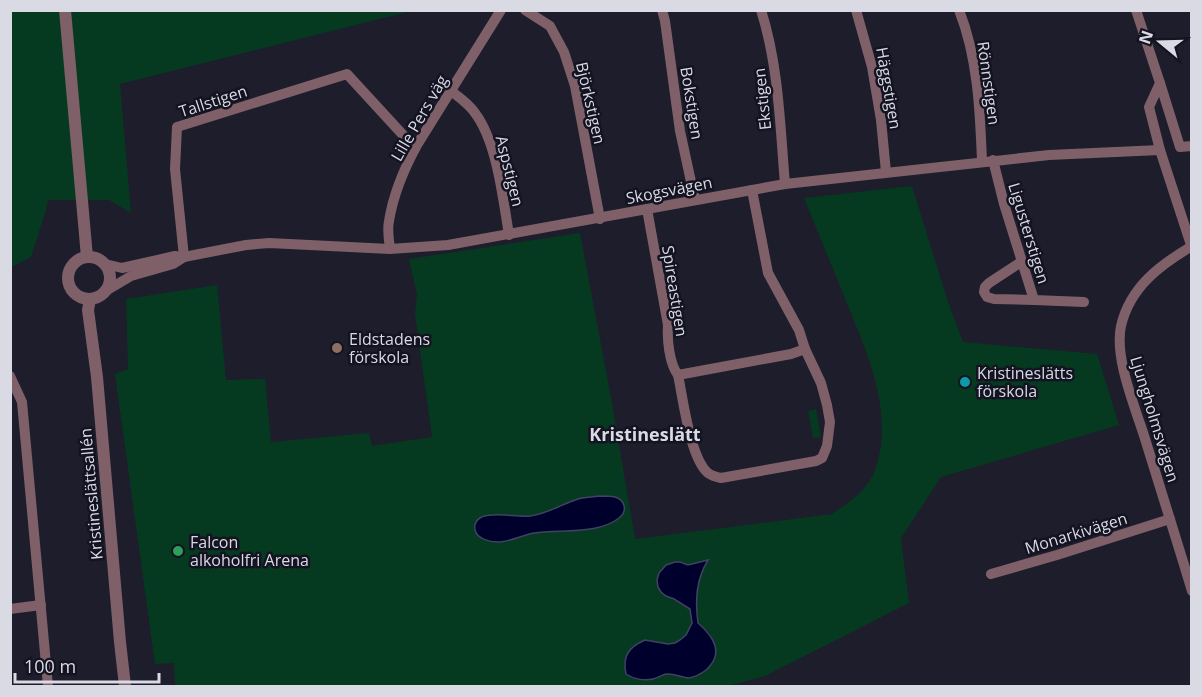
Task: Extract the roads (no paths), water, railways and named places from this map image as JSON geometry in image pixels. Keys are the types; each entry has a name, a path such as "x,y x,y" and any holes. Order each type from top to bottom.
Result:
{"street":[{"path":"65,10 87,257"},
{"name":"Lille Pers väg","path":"390,249 388,222 394,199 415,148 501,10"},
{"name":"Björkstigen","path":"525,10 550,26 564,52 575,86 600,219"},
{"name":"Bokstigen","path":"662,10 680,131 695,200"},
{"name":"Ekstigen","path":"760,10 768,35 776,82 785,184"},
{"name":"Häggstigen","path":"856,10 872,67 881,120 885,172"},
{"name":"Rönnstigen","path":"959,10 970,46 988,161"},
{"path":"1136,10 1160,83 1186,147"},
{"name":"Tallstigen","path":"184,257 176,169 177,127 347,74 415,148"},
{"path":"1160,83 1149,107 1160,150 1191,246"},
{"name":"Aspstigen","path":"451,91 469,105 488,137 498,174 509,235"},
{"name":"Skogsvägen","path":"105,264 122,268 175,256 184,257 269,243 390,249 448,245 785,184 988,161 1160,150"},
{"name":"Ligusterstigen","path":"988,161 1034,300 1084,302"},
{"path":"678,375 791,354 805,349 799,330 768,273 752,190"},
{"name":"Spireastigen","path":"647,209 674,370 678,375 694,450 711,476 728,477 822,458 829,434 829,415 821,383 805,349"},
{"name":"Ljungholmsvägen","path":"1191,246 1152,273 1134,294 1121,328 1120,342 1120,353 1129,387 1191,591"},
{"path":"95,257 105,264 110,278 104,292 95,298 79,296 75,293 68,279 73,264 81,258 95,257"},
{"name":"Skogsvägen","path":"104,292 131,276 173,264 184,257"},
{"path":"1021,262 985,286 984,292 987,297 994,299 1034,300"},
{"name":"Kristineslättsallén","path":"90,298 88,310 97,377 125,687"},
{"path":"10,376 22,402 48,687"},
{"name":"Monarkivägen","path":"991,574 1170,519"},
{"path":"10,609 41,605"}],"water":[{"path":"601,496 618,498 623,503 624,512 619,518 600,527 534,533 498,542 481,538 475,530 477,520 486,516 530,516 578,499"},
{"path":"708,560 697,590 697,606 698,623 715,645 716,651 712,664 706,670 689,678 664,674 653,679 642,680 626,674 626,657 631,649 645,640 675,643 686,635 692,623 690,609 661,592 657,580 659,573 666,565 675,562 688,565"}],"place":[{"name":"Eldstadens förskola","path":"337,348"},
{"name":"Kristineslätts förskola","path":"965,382"},
{"name":"Falcon alkoholfri Arena","path":"178,551"}],"district":[{"name":"Kristineslätt","path":"645,434"}]}
